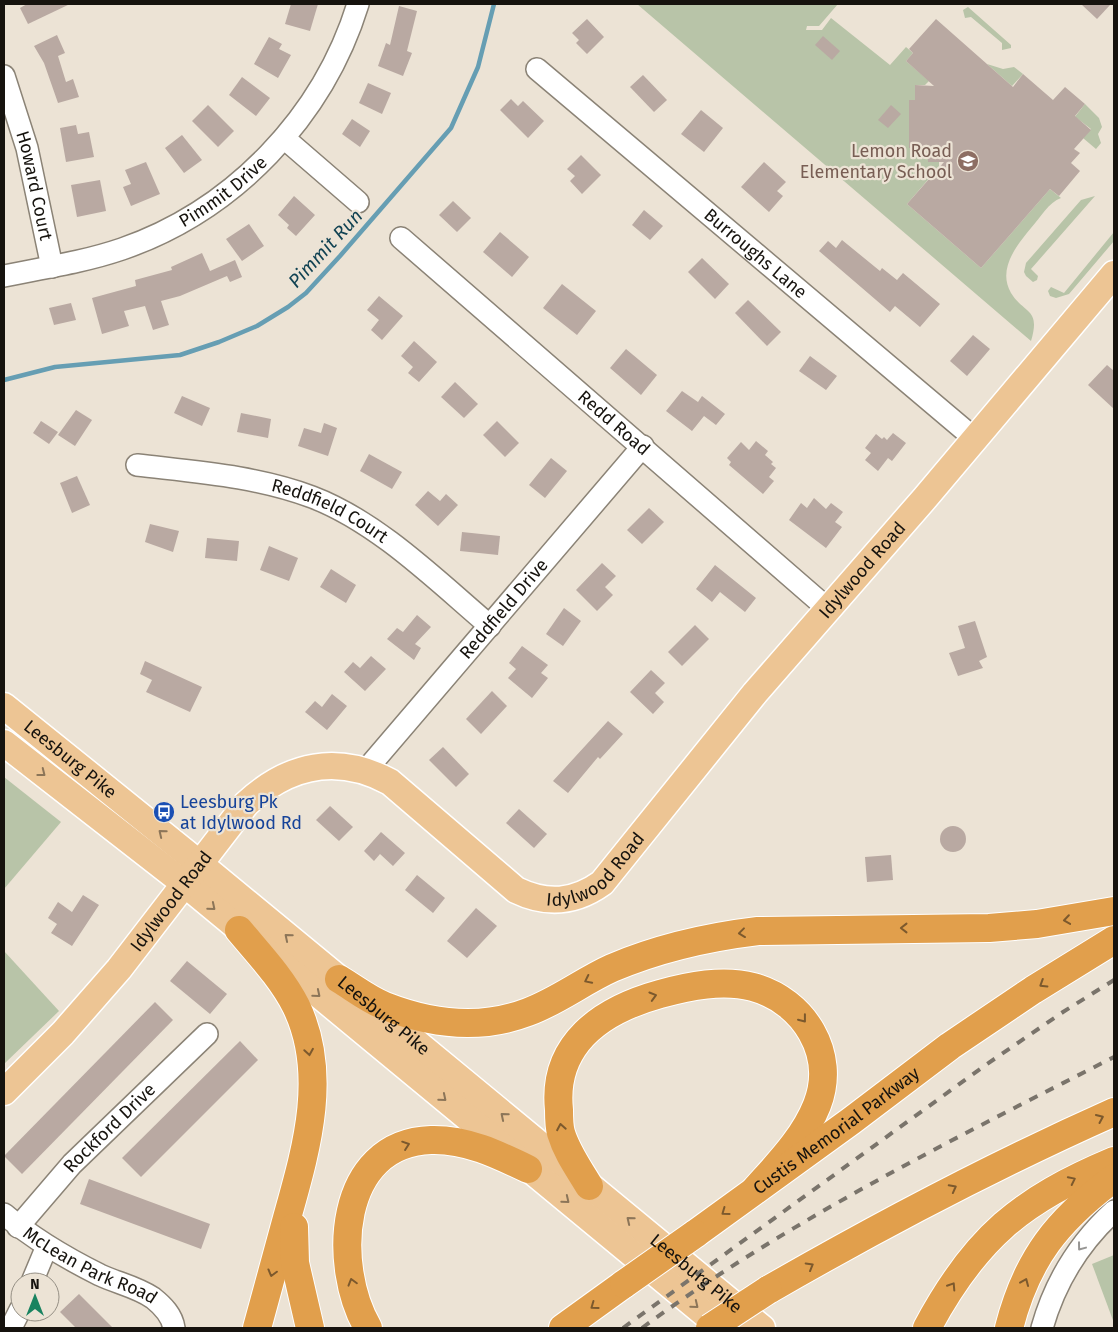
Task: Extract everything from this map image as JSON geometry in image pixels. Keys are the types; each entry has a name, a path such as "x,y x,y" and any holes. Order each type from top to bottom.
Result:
{"highway":[{"path":"339,979 383,1006 423,1019 455,1023 479,1023 504,1020 528,1012 612,968 649,954 722,936 758,931 989,928 1088,917 1114,910"},
{"path":"239,930 282,984 296,1006 306,1030 311,1058 312,1102 299,1176 293,1242 300,1291 310,1328"},
{"name":"Custis Memorial Parkway","path":"563,1328 851,1121 950,1046 1033,990 1114,940"},
{"path":"589,1186 570,1155 560,1131 559,1081 572,1049 592,1027 615,1010 679,989 733,984 752,987 770,993 794,1008 811,1030 818,1046 822,1065 822,1085 818,1103 810,1122 796,1142 755,1190"},
{"path":"710,1328 768,1290 862,1236 969,1179 1114,1112"},
{"path":"368,1328 351,1280 346,1243 352,1206 360,1184 370,1170 398,1148 429,1140 454,1141 488,1150 528,1169"},
{"path":"928,1328 959,1276 984,1243 1000,1228 1048,1192 1114,1161"},
{"path":"257,1328 299,1176"},
{"path":"1009,1328 1024,1283 1046,1242 1076,1209 1114,1178"}],"main road":[{"name":"Idylwood Road","path":"4,1092 63,1032 119,969 246,804 276,781 292,774 325,766 348,766 366,770 390,782 516,890 545,900 561,901 577,898 602,883 621,862 670,796 1114,274"},
{"name":"Leesburg Pike","path":"4,706 192,874 239,930 722,1328"},
{"name":"Leesburg Pike","path":"4,743 339,979 762,1328"}],"street":[{"name":"Pimmit Drive","path":"4,276 88,260 123,248 188,219 236,185 284,138 309,106 327,78 342,47 358,4"},
{"name":"Burroughs Lane","path":"537,69 975,439"},
{"name":"Howard Court","path":"4,76 27,148 52,267"},
{"path":"284,138 358,202"},
{"name":"Redd Road","path":"401,238 643,446 828,609"},
{"name":"Reddfield Drive","path":"366,770 643,446"},
{"name":"Reddfield Court","path":"137,465 248,479 313,497 351,517 400,551 490,626"},
{"name":"Rockford Drive","path":"11,1220 207,1034"},
{"path":"1042,1328 1057,1285 1071,1261 1102,1222 1114,1211"},
{"name":"McLean Park Road","path":"11,1220 47,1246 101,1276 151,1297 162,1306 173,1324"},
{"path":"36,1272 47,1246"}],"green space":[{"path":"637,4 838,4 819,26 807,26 806,30 822,30 831,18 890,65 906,47 913,53 906,61 929,81 925,85 915,85 915,100 909,100 909,147 928,148 928,161 939,162 939,167 907,204 981,268 1050,189 1061,198 1049,207 1026,235 1015,250 1007,266 1007,284 1011,293 1030,312 1034,323 1031,341"},
{"path":"968,7 1011,45 1011,48 1002,50 1002,43 971,17 965,18 963,10"},
{"path":"987,64 1003,69 1014,67 1023,74 1012,86"},
{"path":"1085,104 1099,118 1102,127 1098,134 1101,143 1096,149 1083,138 1091,129 1074,118"},
{"path":"1095,196 1031,269 1038,276 1037,280 1033,282 1024,272 1026,263 1081,200"},
{"path":"1114,232 1114,241 1069,294 1056,298 1050,296 1048,291 1051,287 1064,293"},
{"path":"4,777 61,822 4,889"},
{"path":"4,951 59,1011 4,1064"},
{"path":"1114,1255 1114,1323 1092,1264"}],"building":[{"path":"27,4 70,4 28,24 20,8"},
{"path":"291,4 318,4 310,31 285,24"},
{"path":"1081,4 1111,4 1097,19"},
{"path":"399,6 417,11 407,51 412,53 403,76 378,66 386,43 390,45"},
{"path":"587,19 604,37 587,54 576,43 579,40 572,33"},
{"path":"936,19 1013,87 1023,74 1053,100 1065,87 1085,104 1075,116 1091,130 1074,149 1080,153 1071,163 1080,171 1059,196 1050,189 981,268 907,204 944,162 928,162 928,148 909,148 909,100 915,100 915,85 934,86 906,61 913,53 909,49"},
{"path":"57,35 65,53 58,56 66,82 73,79 79,97 58,103 44,63 34,46"},
{"path":"823,36 840,51 832,60 815,45"},
{"path":"269,37 282,44 279,49 291,55 278,78 254,64"},
{"path":"643,75 667,100 654,112 630,87"},
{"path":"242,77 270,98 256,116 229,95"},
{"path":"368,83 391,93 382,114 359,103"},
{"path":"511,99 518,106 523,101 544,121 528,138 500,110"},
{"path":"208,105 234,131 218,147 192,121"},
{"path":"891,105 901,114 888,128 878,120"},
{"path":"701,110 723,128 704,152 681,134"},
{"path":"352,119 370,131 360,147 342,134"},
{"path":"76,125 78,134 89,132 94,157 66,162 60,128"},
{"path":"182,135 202,160 184,173 165,148"},
{"path":"581,155 601,175 582,194 570,181 575,176 567,169"},
{"path":"146,162 160,194 131,206 123,187 131,184 125,170"},
{"path":"764,162 786,182 777,191 783,196 769,212 741,187"},
{"path":"100,180 106,211 77,217 71,185"},
{"path":"294,196 315,215 296,236 287,228 289,225 278,215"},
{"path":"453,201 471,218 457,232 439,215"},
{"path":"644,210 663,226 650,240 632,225"},
{"path":"249,224 264,246 242,261 226,239"},
{"path":"500,232 529,257 512,277 483,252"},
{"path":"842,240 880,271 882,268 897,280 903,273 940,304 920,327 895,306 890,312 819,251 828,241 836,248"},
{"path":"202,253 210,271 235,260 242,277 230,282 227,276 180,296 161,301 169,325 153,330 145,306 124,311 129,326 102,334 92,298 136,286 135,280 172,270 171,267"},
{"path":"702,258 729,284 715,299 688,272"},
{"path":"562,284 596,311 577,335 543,308"},
{"path":"379,296 403,316 382,340 371,330 379,320 367,310"},
{"path":"748,300 781,332 767,346 735,313"},
{"path":"71,303 76,320 54,325 49,308"},
{"path":"973,335 990,349 967,376 950,361"},
{"path":"414,341 437,362 419,382 408,373 413,367 401,356"},
{"path":"626,349 657,375 641,395 610,368"},
{"path":"810,356 837,376 826,390 799,371"},
{"path":"1107,365 1114,371 1114,409 1088,385"},
{"path":"455,382 478,404 464,418 441,397"},
{"path":"682,391 698,402 702,396 725,414 716,425 704,416 692,431 666,411"},
{"path":"182,396 210,408 202,426 174,413"},
{"path":"76,410 92,420 75,446 58,435"},
{"path":"241,413 271,419 268,438 237,432"},
{"path":"41,421 58,432 49,444 33,433"},
{"path":"497,421 519,443 505,457 483,435"},
{"path":"324,423 337,428 328,456 298,446 304,428 321,433"},
{"path":"893,433 906,443 892,461 888,458 878,471 865,460 871,453 865,448 876,434 882,439 884,437 887,440"},
{"path":"756,441 768,451 765,455 773,462 771,464 776,468 769,477 774,481 763,494 729,465 731,462 727,458 741,442 749,450"},
{"path":"369,454 402,472 392,489 360,471"},
{"path":"551,458 567,471 545,498 529,485"},
{"path":"77,476 90,505 72,513 60,483"},
{"path":"428,491 440,501 446,494 458,505 438,526 415,505"},
{"path":"814,498 826,509 831,503 843,512 835,522 842,527 826,548 789,520 801,503 807,508"},
{"path":"649,508 664,522 642,544 627,530"},
{"path":"150,524 179,531 173,552 145,542"},
{"path":"462,532 500,536 498,555 460,551"},
{"path":"207,538 239,541 237,561 205,558"},
{"path":"269,546 298,558 289,581 260,570"},
{"path":"602,563 616,576 605,587 613,595 597,611 576,590"},
{"path":"715,565 756,598 745,612 720,592 712,602 696,589"},
{"path":"331,569 356,585 346,603 320,587"},
{"path":"564,608 581,621 563,646 546,634"},
{"path":"417,615 431,627 415,644 421,648 414,660 387,639 397,628 403,632"},
{"path":"975,621 987,657 979,661 983,668 958,676 949,653 965,648 958,626"},
{"path":"695,625 709,639 682,666 668,652"},
{"path":"522,646 548,665 541,673 548,678 532,698 508,678 516,669 509,663"},
{"path":"371,656 386,669 365,691 344,672 353,662 360,668"},
{"path":"145,661 202,687 190,712 146,692 152,680 140,674"},
{"path":"651,670 665,683 655,693 664,702 653,714 630,692"},
{"path":"492,691 507,706 481,734 466,719"},
{"path":"332,694 347,706 327,730 305,712 315,701 322,707"},
{"path":"608,721 623,734 600,759 598,757 568,793 553,781"},
{"path":"443,747 469,774 456,787 429,760"},
{"path":"330,806 353,827 339,841 316,820"},
{"path":"519,809 547,834 534,848 506,823"},
{"path":"953,826 962,830 966,839 962,848 953,852 944,848 940,839 944,830"},
{"path":"381,832 405,853 393,866 380,854 374,861 364,851"},
{"path":"891,855 893,880 867,882 865,857"},
{"path":"417,875 445,898 433,913 405,890"},
{"path":"83,895 99,905 72,946 51,933 57,924 48,918 58,902 72,912"},
{"path":"476,908 497,926 467,958 447,941"},
{"path":"187,961 227,994 210,1014 170,981"},
{"path":"155,1002 173,1020 22,1174 4,1156"},
{"path":"240,1041 258,1060 141,1177 122,1158"},
{"path":"89,1179 210,1224 201,1249 80,1204"},
{"path":"79,1294 113,1328 76,1328 60,1312"}],"waterway":[{"name":"Pimmit Run","path":"4,380 55,367 180,355 219,342 257,326 288,307 306,293 340,256 451,128 478,67 494,4"}],"railway":[{"path":"623,1328 987,1064 1114,980"},
{"path":"642,1328 755,1252 872,1183 1114,1057"}],"place":[{"name":"Lemon Road Elementary School","path":"968,161"},
{"name":"Leesburg Pk at Idylwood Rd","path":"164,812"}]}
